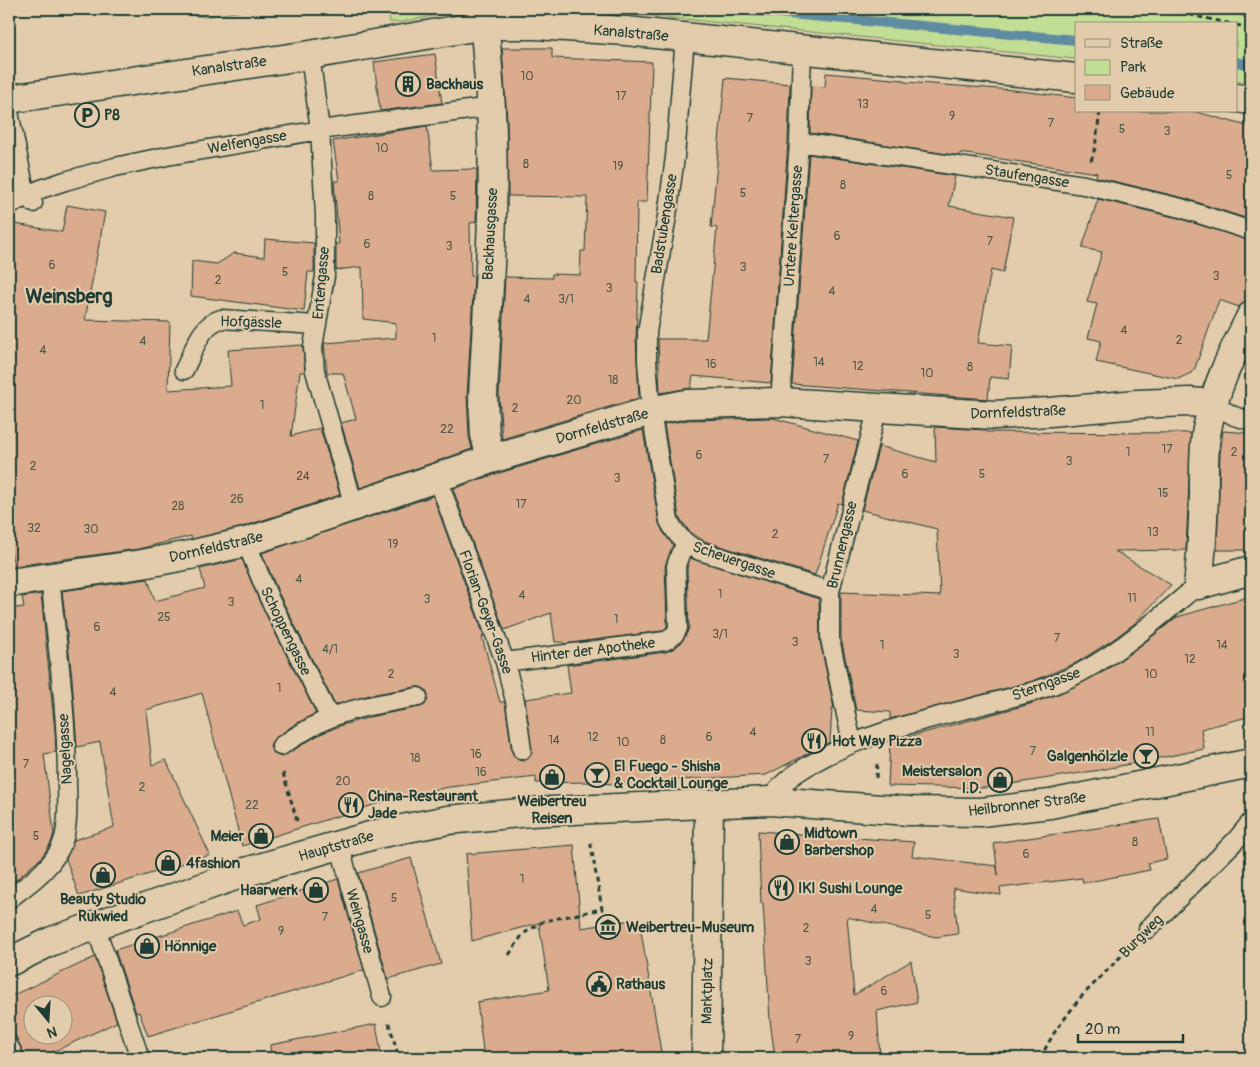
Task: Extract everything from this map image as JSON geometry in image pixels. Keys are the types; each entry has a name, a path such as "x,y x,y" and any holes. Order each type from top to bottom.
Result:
{"street":[{"name":"Kanalstraße","path":"9,99 310,55 483,17 536,25 684,38 1075,78"},
{"name":"Backhausgasse","path":"483,17 494,158 483,396 485,435 491,459"},
{"path":"1238,98 1251,100"},
{"path":"1251,316 1222,375 1212,404 1205,450 1203,548 1198,585 1251,570"},
{"name":"Dornfeldstraße","path":"9,583 142,564 246,542 491,459 651,411 686,404 780,402 994,415 1137,404 1190,402 1212,404"},
{"name":"Heilbronner Straße","path":"770,801 909,811 981,812 1050,804 1251,763"},
{"name":"Hauptstraße","path":"9,962 52,941 246,872 376,834 448,820 530,812 770,801"},
{"name":"Marktplatz","path":"706,1058 708,804"}],"lane":[{"name":"Badstubengasse","path":"651,411 647,362 647,332 675,157 684,38"},
{"name":"Untere Keltergasse","path":"780,402 799,142 802,50"},
{"name":"Entengasse","path":"310,55 320,130 325,215 325,276 313,347 315,371 354,506"},
{"name":"Welfengasse","path":"9,204 30,199 41,189 115,167 167,156 320,130 491,107"},
{"path":"9,112 19,169 30,199"},
{"name":"Staufengasse","path":"799,142 1084,185 1181,208 1251,230"},
{"name":"Hofgässle","path":"184,370 205,328 221,318 317,325"},
{"path":"1212,404 1234,416 1251,421"},
{"name":"Brunnengasse","path":"852,744 830,639 830,591 878,407"},
{"name":"Scheuergasse","path":"651,411 669,521 676,533 687,544 700,551 830,591"},
{"name":"Florian-Geyer-Gasse","path":"437,477 505,662 515,701 522,750"},
{"name":"Schoppengasse","path":"246,542 269,598 330,718"},
{"name":"Hinter der Apotheke","path":"505,662 664,641 671,638 676,634 678,628 676,566 680,554 687,544"},
{"name":"Nagelgasse","path":"9,899 38,875 54,857 64,839 67,808 67,753 50,577"},
{"name":"Sterngasse","path":"770,801 776,790 791,776 827,755 870,736 911,723 1021,695 1061,682 1092,667 1198,585"},
{"path":"281,746 304,731 330,718 360,708 418,697"},
{"name":"Burgweg","path":"1148,929 1236,840 1251,822"},
{"name":"Weingasse","path":"339,844 382,997"},
{"path":"95,925 140,1058"},
{"path":"9,1046 15,1058"}],"path":[{"path":"1163,9 1223,22"},
{"path":"1238,25 1251,28"},
{"path":"1084,185 1095,148 1100,112"},
{"path":"875,784 877,759"},
{"path":"285,780 300,831"},
{"path":"509,955 523,934 544,922 602,909 594,867"},
{"name":"Burgweg","path":"1040,1058 1054,1033 1080,998 1148,929"},
{"path":"387,1015 399,1058"}],"green space":[{"path":"152,9 255,9 203,17"},
{"path":"388,9 465,10 401,22 390,22"},
{"path":"585,9 1251,9 1234,12 1251,21 1251,83 1238,81 1238,22 1075,22 1075,59"}],"building":[{"path":"502,48 552,48 552,58 652,62 647,202 637,202 636,282 638,282 636,340 639,398 502,439 499,396 505,277 552,278 552,274 580,275 581,251 585,251 587,197 508,196 507,120"},
{"name":"Backhaus","path":"435,54 442,103 380,111 374,62"},
{"path":"826,73 904,80 904,82 1013,90 1075,98 1075,112 1197,112 1251,127 1251,220 1184,198 1096,177 1097,173 960,153 960,156 810,133 811,86 825,87"},
{"path":"725,78 790,84 788,141 771,383 693,376 691,388 660,393 658,339 706,339 717,228 711,227"},
{"path":"427,126 433,170 477,169 476,222 470,223 471,276 474,276 467,397 469,436 472,449 360,488 341,423 356,419 343,373 327,373 324,343 396,338 396,323 363,319 362,267 336,270 336,244 339,244 334,181 339,181 333,141"},
{"path":"809,154 955,176 949,206 1013,217 1003,273 991,270 978,343 1012,346 1009,379 990,377 988,399 792,384"},
{"path":"1098,199 1178,218 1251,241 1251,301 1243,303 1239,307 1219,300 1195,368 1191,373 1178,379 1096,362 1101,341 1088,338 1097,304 1087,302 1102,252 1082,248"},
{"path":"67,205 105,212 85,320 170,322 168,390 231,386 228,350 303,345 305,372 300,372 291,436 320,428 340,495 242,527 192,539 191,536 138,549 14,566 9,542 9,223 62,232"},
{"path":"265,239 314,243 314,272 308,272 304,311 191,296 192,261 217,264 234,253 264,257"},
{"path":"773,418 858,441 842,504 838,503 815,575 704,541 689,531 679,517 664,424 688,420"},
{"path":"935,427 986,430 986,432 1191,433 1186,550 1115,551 1171,585 1134,624 1076,663 1033,681 890,719 890,712 856,710 841,638 841,592 940,596 937,529 862,510 879,446 936,462"},
{"path":"643,430 659,523 673,545 665,566 666,628 662,631 564,644 563,642 555,642 551,613 504,630 453,489 496,474"},
{"path":"1223,431 1251,433 1251,550 1217,550 1220,454"},
{"path":"433,496 484,636 482,637 500,702 505,703 512,752 518,760 528,759 532,753 525,699 571,693 567,665 666,652 675,648 682,641 689,628 687,568 690,558 819,599 820,641 834,708 832,708 830,742 766,775 613,784 586,782 536,783 536,777 449,787 399,797 242,846 202,693 146,710 152,765 166,760 210,855 79,896 66,859 74,840 114,827 100,742 77,747 72,678 62,591 148,579 155,601 205,588 200,569 242,559 260,603 316,713 292,726 272,741 270,746 272,751 282,757 320,734 342,725 425,705 428,696 426,690 416,687 370,695 335,705 279,594 262,553"},
{"path":"41,594 55,731 56,752 44,754 54,833 51,843 41,858 9,886 9,609 24,607 22,597"},
{"path":"1251,596 1251,716 1201,729 1204,749 1100,770 985,788 888,786 890,742 1030,704 1058,694 1105,671 1177,617"},
{"path":"1159,819 1167,859 1148,863 1150,870 1083,883 1082,878 1000,888 1001,895 953,888 958,934 936,937 847,917 854,995 911,961 917,1002 877,1011 880,1058 775,1058 770,1020 763,903 761,903 758,831 914,842 912,856 997,866 994,843"},
{"name":"Rathaus","path":"574,845 581,928 639,919 661,1052 619,1058 484,1058 477,1002 549,990 539,923 472,941 466,854"},
{"path":"411,858 441,964 388,979 358,873"},
{"path":"338,879 364,970 148,1036 139,1012 136,1013 115,950 237,911 243,925 261,919 257,905"},
{"path":"95,957 117,1022 72,1043 72,994 22,994 22,1044 70,1044 40,1058 26,1058 9,1022 9,997"},
{"path":"376,1024 382,1058 271,1058 270,1045"}],"waterway":[{"path":"733,9 1075,40"},
{"path":"1238,62 1251,65"}],"place":[{"name":"Backhaus","path":"408,84"},
{"name":"P8","path":"87,115"},
{"name":"Hot Way Pizza","path":"814,741"},
{"name":"Galgenhölzle","path":"1146,756"},
{"name":"El Fuego - Shisha & Cocktail Lounge","path":"597,775"},
{"name":"Weibertreu Reisen","path":"552,777"},
{"name":"Meistersalon I.D.","path":"1000,780"},
{"name":"China-Restaurant Jade","path":"351,805"},
{"name":"Meier","path":"261,836"},
{"name":"Midtown Barbershop","path":"787,842"},
{"name":"4fashion","path":"168,863"},
{"name":"Beauty Studio Rukwied","path":"103,875"},
{"name":"IKI Sushi Lounge","path":"781,888"},
{"name":"Haarwerk","path":"316,890"},
{"name":"Weibertreu-Museum","path":"608,927"},
{"name":"Hönnige","path":"147,946"},
{"name":"Rathaus","path":"599,984"}],"district":[{"name":"Weinsberg","path":"69,296"}]}
